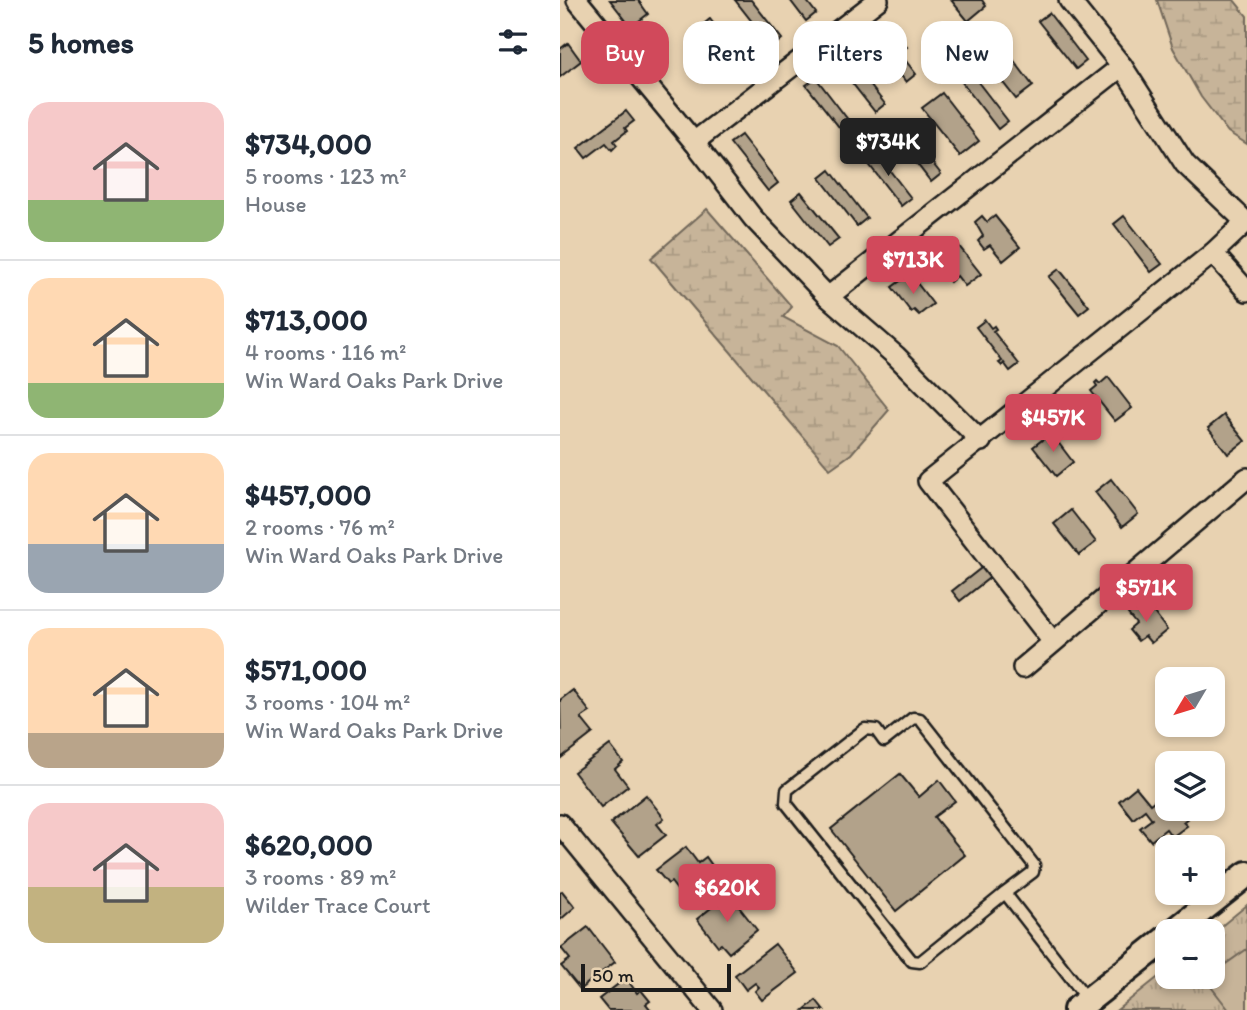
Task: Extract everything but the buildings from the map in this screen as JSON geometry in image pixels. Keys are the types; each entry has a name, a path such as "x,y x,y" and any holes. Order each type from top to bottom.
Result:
{"street":[{"path":"576,0 694,142 753,218 828,297 896,356 981,441"},
{"path":"694,142 878,0"},
{"path":"1053,642 928,481 1213,253 1247,222 1185,164 1122,66 1069,0"},
{"path":"828,297 1122,66"},
{"path":"1213,253 1247,291"},
{"path":"1023,668 1247,478"},
{"path":"560,824 712,1010"},
{"path":"1190,919 1247,874"},
{"path":"1082,1005 1155,947"}],"lane":[{"path":"912,718 920,719 1034,865 1033,872 1005,893 923,959 915,962 786,803 785,793 865,729 876,730 884,741 912,718"},
{"path":"1005,893 1082,1005"}],"green space":[{"path":"1157,0 1234,0 1247,16 1247,144 1228,132 1201,97 1173,48"},
{"path":"707,209 792,307 783,317 838,346 889,410 851,454 830,469 651,258"},
{"path":"1247,905 1247,1010 1117,1010 1155,980 1155,989 1225,989 1225,923"},
{"path":"1247,949 1247,1010 1229,1010 1213,989 1225,989 1225,965"}]}
